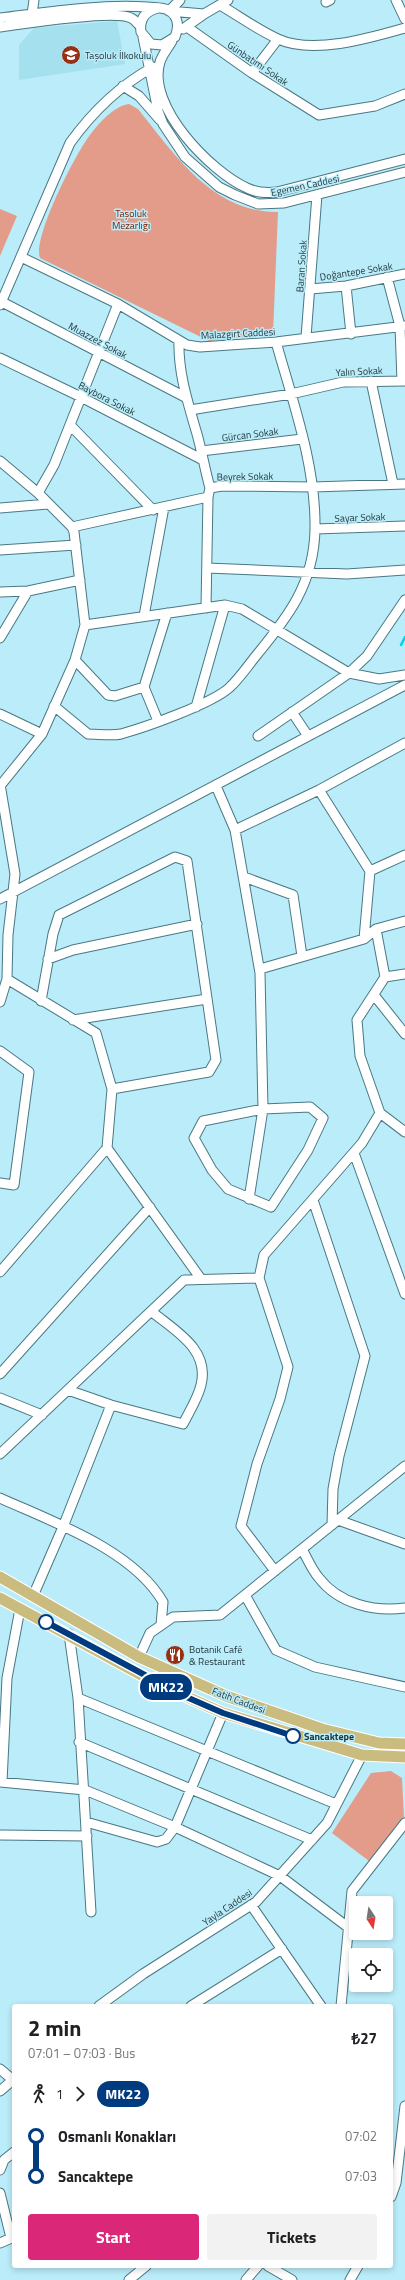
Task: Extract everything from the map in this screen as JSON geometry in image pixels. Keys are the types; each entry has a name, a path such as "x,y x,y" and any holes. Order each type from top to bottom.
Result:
{"main road":[{"name":"Fatih Caddesi","path":"0,1577 140,1657 226,1696 285,1718 368,1741 405,1744"},
{"name":"Fatih Caddesi","path":"0,1598 69,1634 156,1683 223,1713 362,1756 405,1757"}],"street":[{"path":"32,14 34,0"},
{"path":"169,10 180,0"},
{"path":"158,8 148,12 141,20 140,26 143,37 156,45 162,46 172,41 178,32 224,2 278,39 300,44 336,43 365,39 405,28"},
{"path":"400,2 405,19"},
{"path":"0,18 133,3 169,10 204,14"},
{"path":"169,10 177,20 178,32"},
{"path":"0,27 60,19 117,15 131,18 140,26"},
{"name":"Günbatımı Sokak","path":"187,27 252,73 319,115 375,106 405,94"},
{"name":"Egemen Caddesi","path":"143,37 163,124 185,157 219,187 258,204 272,205 405,172"},
{"path":"252,73 278,39"},
{"name":"Egemen Caddesi","path":"172,41 160,63 160,82 163,96 173,118 185,138 195,150 220,172 247,188 265,193 277,192 405,159"},
{"path":"1,303 70,143 85,122 123,86 160,63"},
{"path":"123,86 139,96 163,124"},
{"name":"Baran Sokak","path":"306,338 317,195"},
{"name":"Malazgirt Caddesi","path":"21,258 118,304 186,345 200,347 276,342 351,334 403,326"},
{"name":"Doğantepe Sokak","path":"310,289 346,286 405,274"},
{"path":"387,277 403,326 404,381"},
{"path":"346,286 351,334"},
{"name":"Muazzez Sokak","path":"1,303 185,397"},
{"path":"38,493 54,465 118,304"},
{"path":"179,341 178,356 185,397 202,455 209,493 206,608"},
{"path":"54,706 88,734 120,734 196,707 229,688 289,616 309,572 315,529 313,487 291,394 276,342"},
{"name":"Baybora Sokak","path":"0,358 202,455"},
{"path":"371,381 392,484"},
{"name":"Yalın Sokak","path":"291,394 343,382 404,381"},
{"path":"190,410 291,394"},
{"path":"70,426 153,510"},
{"name":"Gürcan Sokak","path":"202,455 302,439"},
{"path":"0,461 38,493 72,526 76,545 85,625 75,660 42,734 0,785 15,874 11,903 7,979 0,1002"},
{"name":"Beyrek Sokak","path":"72,526 153,510 209,493 222,486 313,487 405,484"},
{"path":"0,508 48,504"},
{"path":"144,616 164,507"},
{"name":"Sayar Sokak","path":"315,529 405,526"},
{"path":"0,550 76,545"},
{"path":"207,568 347,574 405,570"},
{"path":"0,592 28,591 80,580"},
{"path":"0,638 28,591"},
{"path":"258,736 349,673 367,656 405,600"},
{"path":"85,625 225,605 242,610 349,673 379,679 405,675"},
{"path":"196,707 225,605"},
{"path":"158,721 144,687 167,613"},
{"path":"75,660 108,695 115,696 144,687"},
{"path":"0,899 14,890 216,786 405,685"},
{"path":"292,712 308,736"},
{"path":"0,714 42,734"},
{"path":"235,830 319,790 405,743"},
{"path":"216,786 235,830 260,969 263,1109 250,1199"},
{"path":"319,790 370,871 364,939"},
{"path":"370,871 405,855"},
{"path":"41,1001 53,934 59,915 175,857 187,861 216,1060 210,1072 112,1089"},
{"path":"244,877 293,895 302,956"},
{"path":"260,969 364,939 376,929 405,921"},
{"path":"48,959 73,950 197,924"},
{"path":"376,929 385,977 357,1020 360,1056 380,1114 405,1132"},
{"path":"385,977 405,974"},
{"path":"0,1272 4,1262 107,1148 112,1089 96,1033 7,979"},
{"path":"374,995 405,1034"},
{"path":"74,1020 207,998"},
{"path":"0,1051 29,1072 14,1185 0,1183"},
{"path":"310,1107 323,1118 308,1150 271,1207 250,1199 228,1189 212,1170 194,1138 202,1121 263,1109 310,1107"},
{"path":"275,1571 240,1526 257,1464 280,1399 288,1367 259,1278 264,1255 354,1153 380,1114"},
{"path":"107,1148 200,1279"},
{"path":"354,1153 405,1294"},
{"path":"313,1200 365,1356 339,1456 333,1489 335,1522"},
{"path":"0,1374 150,1207"},
{"path":"0,1454 184,1280 259,1278"},
{"path":"68,1390 111,1405 183,1424 201,1385 203,1364 197,1350 151,1311"},
{"path":"0,1398 42,1415"},
{"path":"34,1596 64,1527 111,1405"},
{"path":"140,1657 150,1633 161,1625 173,1617 220,1615 405,1466"},
{"path":"0,1498 64,1527 128,1561 151,1584 163,1602 161,1625"},
{"path":"335,1522 405,1544"},
{"path":"302,1549 319,1578 342,1600 374,1608 405,1608"},
{"path":"245,1595 276,1650 315,1667 405,1687"},
{"path":"20,1609 7,1678 1,1782 85,1790 175,1827 280,1876 349,1928 341,2004"},
{"path":"69,1634 78,1698 79,1742 85,1790 92,1912"},
{"path":"78,1698 336,1804"},
{"path":"86,1822 157,1842 166,1839 175,1827 208,1752 223,1713"},
{"path":"79,1742 312,1840"},
{"name":"Yayla Caddesi","path":"102,2004 143,1974 251,1905 280,1876 328,1823 336,1804 362,1756"},
{"path":"352,1896 352,1891 405,1823"},
{"path":"0,1835 87,1836"},
{"path":"251,1905 319,2004"},
{"path":"195,2004 282,1950"},
{"path":"0,2069 12,2079"},
{"path":"0,2091 12,2081"},
{"path":"394,2181 405,2106"},
{"path":"0,2170 4,2160 12,2154"},
{"path":"0,2193 12,2235"},
{"path":"0,2243 12,2238"},
{"path":"129,2280 144,2268"},
{"path":"246,2280 256,2268"},
{"path":"271,2268 292,2280"},
{"path":"350,2280 357,2268"}],"shaded area":[{"name":"Taşoluk İlkokulu","path":"117,21 125,64 19,80 19,45 34,28"}],"green space":[{"name":"Taşoluk Mezarlığı","path":"129,104 138,109 181,162 215,192 234,203 255,210 278,212 273,334 209,341 40,258 39,247 49,214 77,155 93,131 105,118 124,105"},
{"path":"0,209 17,216 0,256"},
{"path":"391,1771 402,1778 404,1818 369,1861 332,1833 371,1773"}],"waterway":[{"path":"401,645 405,637"}],"bus line":[{"name":"MK22","path":"46,1622 156,1683 184,1696 223,1713 293,1736"}],"place":[{"name":"Taşoluk İlkokulu","path":"71,55"},
{"name":"Botanik Café & Restaurant","path":"175,1655"},
{"name":"Sancaktepe","path":"293,1736"}]}
